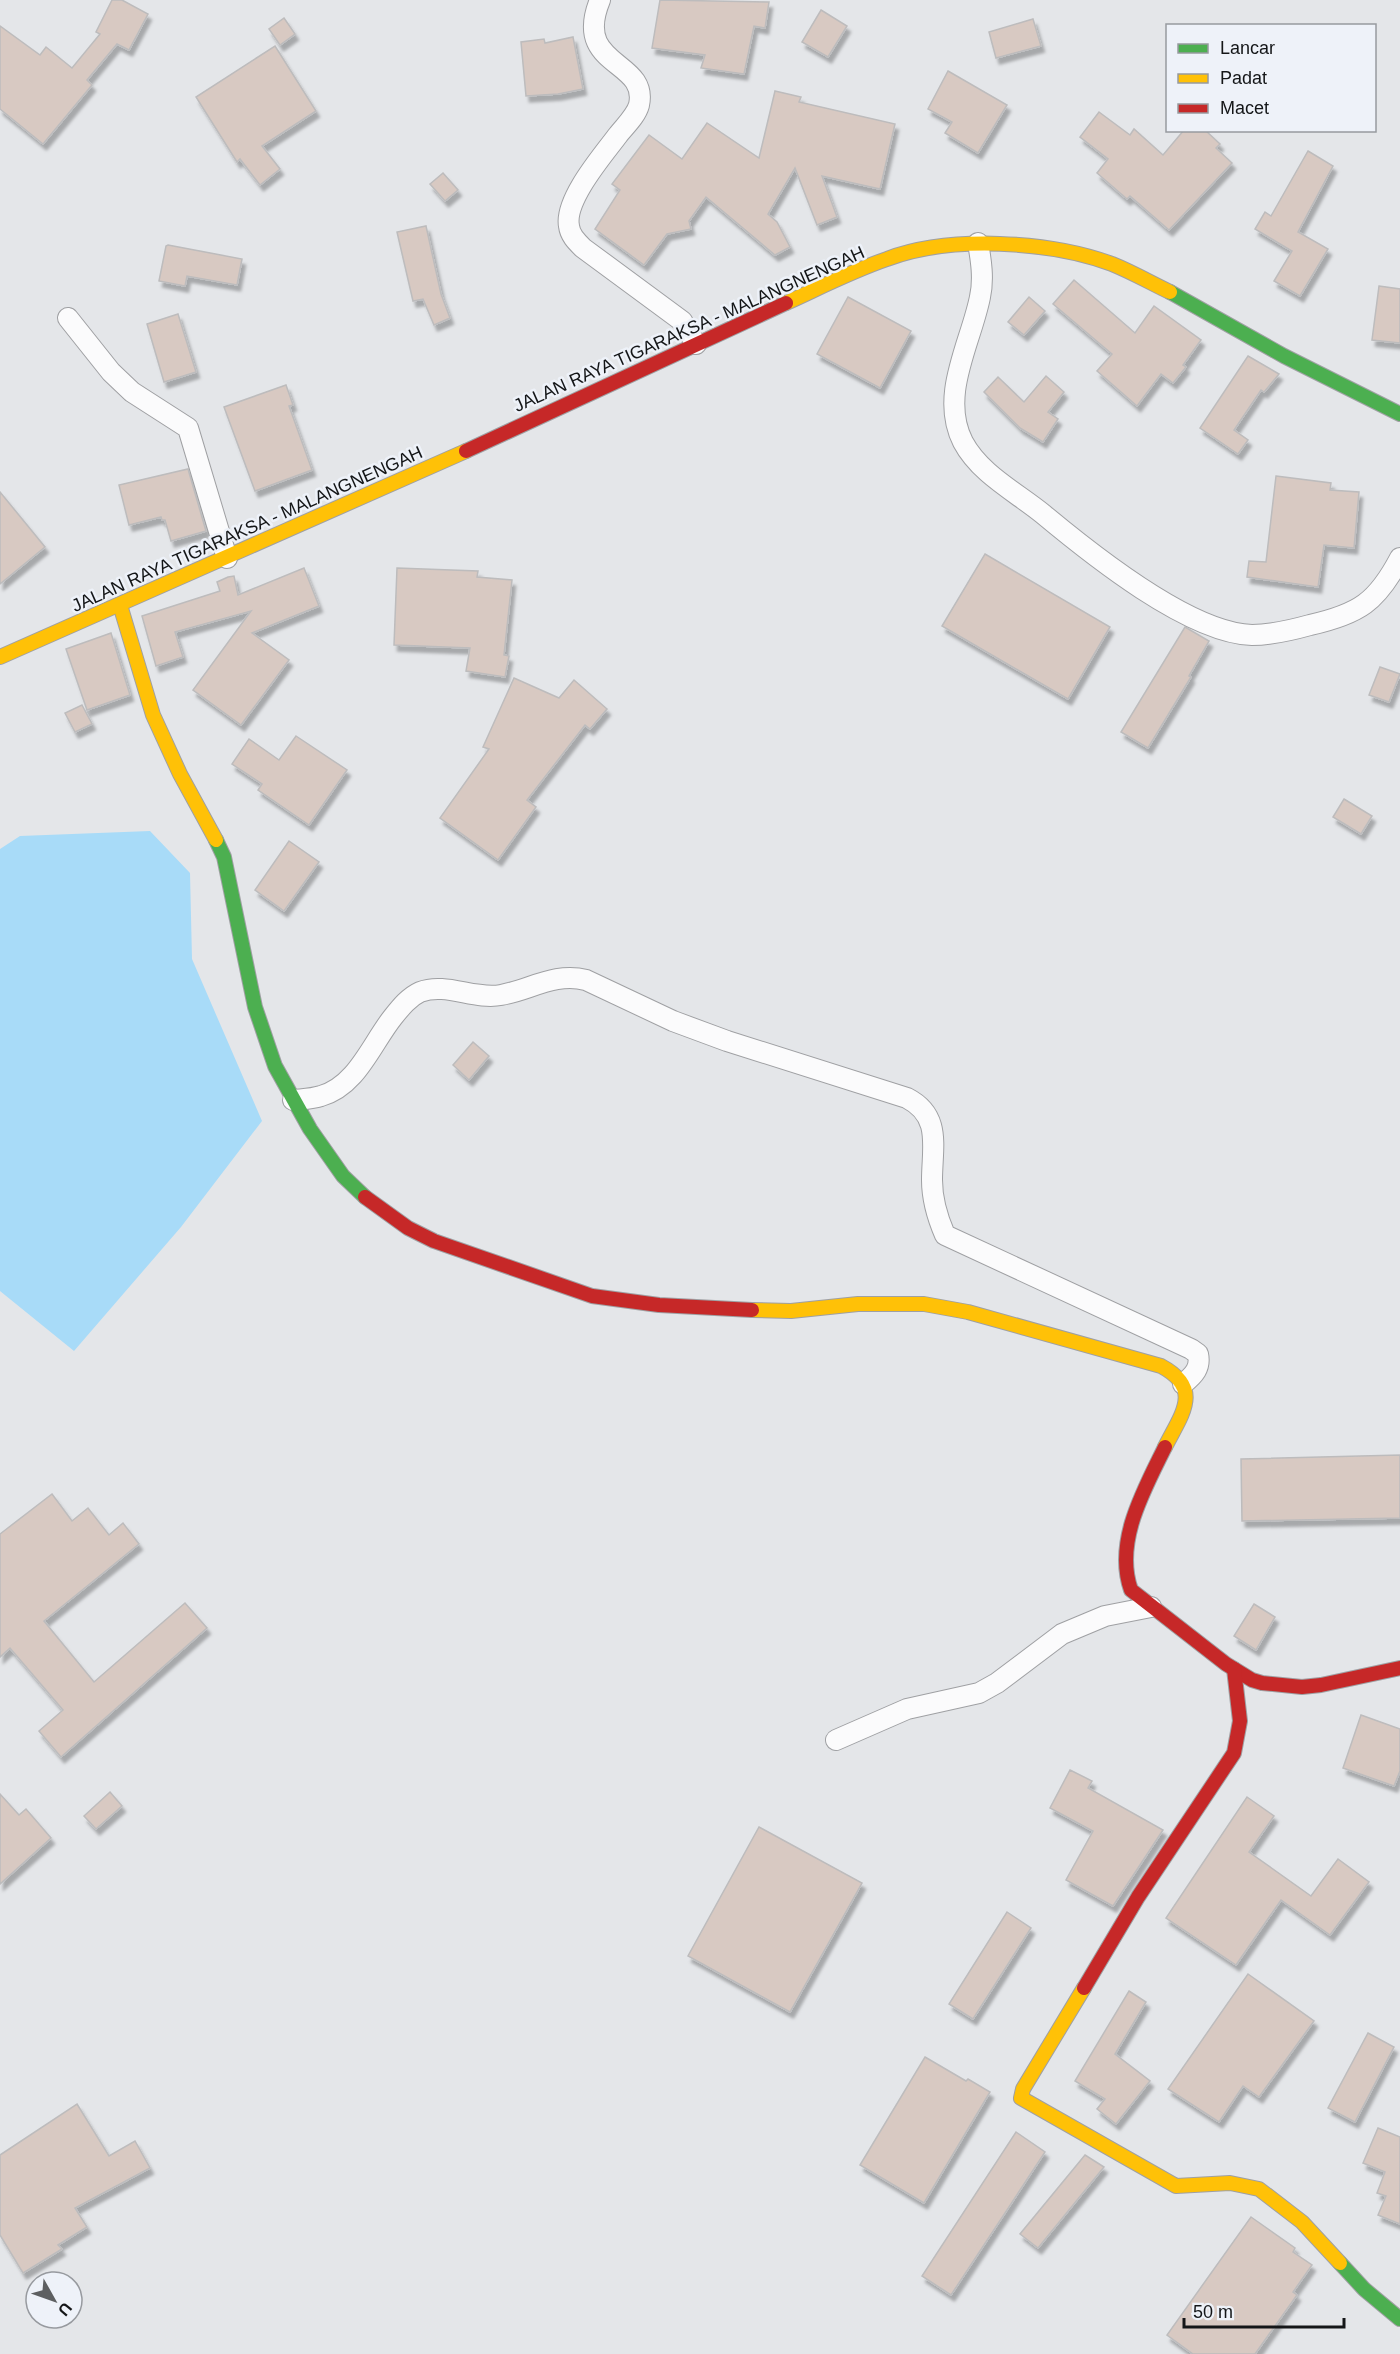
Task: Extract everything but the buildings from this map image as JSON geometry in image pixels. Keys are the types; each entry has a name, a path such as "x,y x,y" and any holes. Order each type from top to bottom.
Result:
{"street":[{"path":"600,0 595,22 598,48 627,72 635,82 639,105 631,120 601,158 573,201 568,216 570,231 583,248 682,321 696,344"},
{"path":"978,243 982,275 981,296 965,346 956,389 957,426 964,443 993,476 1104,562 1139,587 1177,609 1231,632 1253,635 1326,622 1367,604 1381,590 1400,558"},
{"name":"JALAN RAYA TIGARAKSA - MALANGNENGAH","path":"0,657 414,476 696,344 888,258 925,249 978,243 1056,249 1112,264 1181,297 1284,356 1400,414"},
{"path":"68,318 111,372 132,392 188,428 227,558"},
{"path":"120,605 153,715 224,857 255,1007 275,1066 310,1130 343,1176 358,1192 399,1222 434,1241 592,1296 627,1302 747,1310 791,1311 858,1304 924,1304 968,1312 1144,1360 1175,1373 1183,1384 1186,1397 1181,1415 1140,1505 1128,1540 1124,1563 1126,1583 1131,1590 1234,1669 1262,1683 1302,1687 1341,1682 1400,1668"},
{"path":"293,1100 322,1096 351,1077 400,1007 421,992 443,989 477,996 495,996 559,979 585,980 673,1021 728,1041 907,1098 921,1106 930,1119 932,1128 932,1182 936,1206 945,1235 1191,1348 1198,1354 1200,1362 1195,1375 1183,1384"},
{"path":"836,1740 907,1709 979,1693 1062,1634 1105,1616 1151,1607"},
{"path":"1234,1669 1241,1713 1241,1732 1234,1753 1138,1897 1023,2089 1022,2098 1030,2105 1176,2186 1230,2182 1259,2189 1302,2222 1364,2289 1400,2319"}],"water":[{"path":"150,831 190,873 192,959 262,1121 181,1227 74,1351 0,1291 0,849 20,836"}],"traffic: fast":[{"path":"1170,292 1284,356 1400,414"},
{"path":"216,840 224,857 255,1007 275,1066 310,1129 343,1176 365,1197"},
{"path":"1340,2263 1364,2289 1400,2319"}],"traffic: slow":[{"path":"786,303 848,274 887,259 912,251 970,244 1030,246 1087,256 1119,267 1170,292"},
{"path":"0,657 466,451"},
{"path":"120,605 153,715 180,774 216,840"},
{"path":"752,1310 791,1311 858,1304 924,1304 968,1312 1161,1366 1174,1375 1182,1384 1185,1393 1182,1413 1165,1447"},
{"path":"1084,1988 1023,2089 1021,2098 1176,2186 1230,2183 1259,2189 1302,2222 1340,2263"}],"traffic: jam":[{"path":"466,451 786,303"},
{"path":"365,1197 408,1228 434,1241 592,1296 659,1305 752,1310"},
{"path":"1165,1447 1141,1498 1129,1535 1126,1553 1131,1590 1226,1664 1252,1680 1262,1683 1302,1687 1321,1685 1400,1668"},
{"path":"1084,1988 1138,1897 1234,1753 1240,1721 1234,1669"}]}
